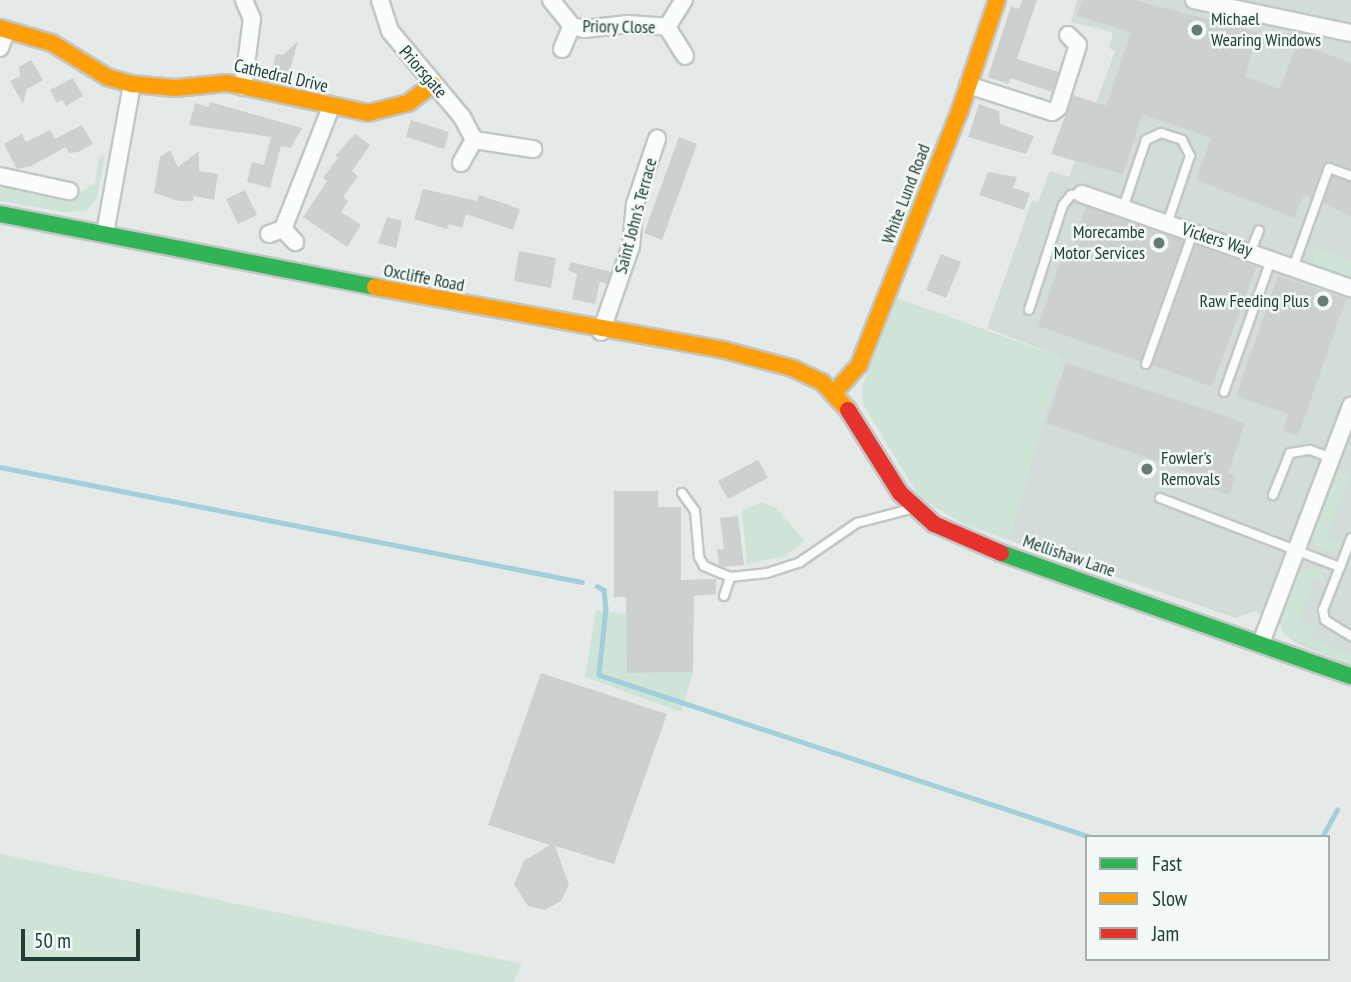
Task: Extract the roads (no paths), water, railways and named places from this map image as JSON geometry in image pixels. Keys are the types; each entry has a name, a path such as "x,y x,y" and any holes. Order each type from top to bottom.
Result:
{"main road":[{"name":"White Lund Road","path":"834,393 859,365 968,85 997,0"},
{"name":"Cathedral Drive","path":"3,30 52,43 107,77 132,84 175,88 208,82 368,113 408,103 433,84"},
{"name":"Oxcliffe Road","path":"0,214 601,332 724,350 800,371 834,393"},
{"name":"Mellishaw Lane","path":"834,393 914,508 962,539 1351,676"}],"street":[{"path":"243,87 252,19 244,0"},
{"name":"Priorsgate","path":"380,0 390,31 462,117 474,140"},
{"name":"Priory Close","path":"551,0 572,26 667,27 684,0"},
{"path":"1194,0 1351,33"},
{"path":"562,49 572,26"},
{"path":"667,27 678,53"},
{"path":"0,48 3,30"},
{"path":"968,85 1052,111 1058,107 1077,46 1069,35"},
{"path":"105,233 132,84"},
{"path":"295,242 276,231 331,107"},
{"name":"Saint John's Terrace","path":"601,332 631,246 635,204 657,139"},
{"path":"461,163 474,140 526,143"},
{"path":"0,176 59,186"},
{"name":"Vickers Way","path":"1082,194 1272,257 1351,288"},
{"path":"1261,643 1332,458 1345,441 1351,406"}],"lane":[{"path":"1123,208 1146,140 1161,133 1171,136 1188,146 1190,156 1167,224"},
{"path":"1294,265 1329,168 1351,176"},
{"path":"1029,310 1063,205 1071,195 1082,194"},
{"path":"1251,251 1259,230"},
{"path":"1146,364 1193,233"},
{"path":"1224,392 1272,257"},
{"path":"1273,495 1290,453 1310,450 1332,458"},
{"path":"682,494 695,510 699,557 704,566 730,577 767,573 800,562 857,523 914,508"},
{"path":"1160,499 1340,567"},
{"path":"1351,538 1323,610 1325,620 1351,636"},
{"path":"724,596 730,577"}],"waterway":[{"path":"0,467 582,582"},
{"path":"597,586 604,590 606,608 599,675 1085,835"},
{"path":"1323,835 1337,810"}],"place":[{"name":"Michael Wearing Windows","path":"1197,30"},
{"name":"Morecambe Motor Services","path":"1159,243"},
{"name":"Raw Feeding Plus","path":"1323,301"},
{"name":"Fowler's Removals","path":"1147,469"}]}
